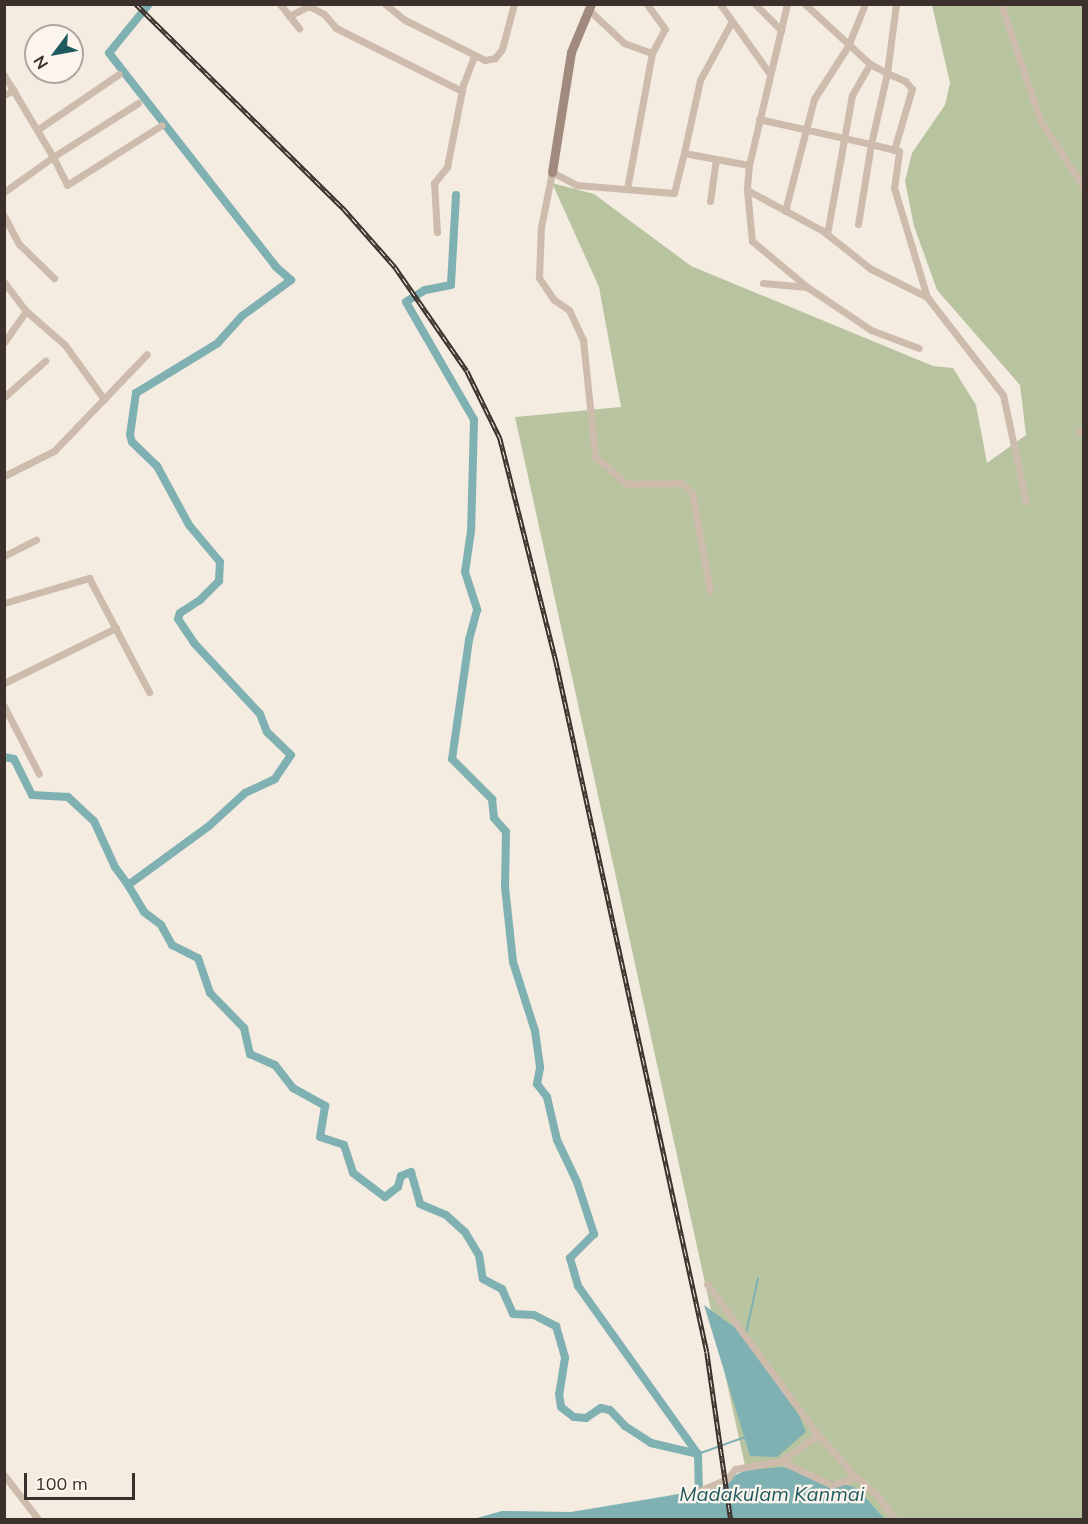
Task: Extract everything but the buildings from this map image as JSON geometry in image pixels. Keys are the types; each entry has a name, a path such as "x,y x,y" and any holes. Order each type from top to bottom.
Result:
{"street":[{"path":"280,4 299,28"},
{"path":"385,4 405,20 485,60 495,58 502,49 514,4"},
{"path":"627,189 652,53 665,29 647,4"},
{"path":"720,4 731,23 770,74"},
{"path":"755,4 781,30"},
{"path":"787,4 749,165 747,190 752,241 807,287 871,330 919,348"},
{"path":"806,4 870,64 905,81 912,89 894,150"},
{"path":"785,211 814,99 848,45 866,4"},
{"path":"858,224 871,144 887,72 896,4"},
{"path":"1001,4 1041,122 1083,189"},
{"path":"289,16 308,5 324,14 336,27 462,91"},
{"path":"652,53 624,43 590,7 571,52 541,227 539,278 554,300 568,310 583,340 595,456 626,484 682,483 692,493 710,591"},
{"path":"552,172 576,186 674,193 700,80 731,23"},
{"path":"437,232 433,188 447,167 462,91 474,56"},
{"path":"827,234 842,139 852,94 870,64"},
{"path":"37,130 119,74"},
{"path":"4,75 67,184 162,125"},
{"path":"4,95 14,90"},
{"path":"4,192 53,157 138,103"},
{"path":"759,119 807,132 898,151 894,188 927,297 1003,395 1026,502"},
{"path":"684,153 749,165"},
{"path":"710,201 716,159"},
{"path":"747,190 827,234 871,269 927,297"},
{"path":"4,216 19,243 54,278"},
{"path":"4,282 26,311 65,345 104,399"},
{"path":"763,283 807,287"},
{"path":"4,342 26,311"},
{"path":"4,476 54,451 147,354"},
{"path":"4,397 45,361"},
{"path":"4,556 36,540"},
{"path":"4,603 89,578 149,692"},
{"path":"4,683 116,628"},
{"path":"4,706 39,774"},
{"path":"707,1284 818,1435 856,1477 878,1496 895,1520"},
{"path":"699,1491 727,1479 735,1469 781,1461 818,1435"},
{"path":"781,1461 832,1485 856,1477"},
{"path":"4,1474 38,1519"}],"green space":[{"path":"932,5 1083,5 1083,1519 885,1519 857,1488 746,1470 515,417 621,407 599,287 552,183 594,194 691,266 933,366 953,368 976,405 987,463 1026,435 1020,385 937,290 914,226 905,181 912,153 945,105 950,83"}],"water":[{"path":"704,1305 745,1335 796,1408 806,1432 777,1457 750,1456"},
{"name":"Madakulam Kanmai","path":"782,1467 857,1488 885,1519 470,1520 502,1511 571,1512 667,1496 706,1489 746,1470"}],"waterway":[{"path":"149,4 109,53 276,267 291,280 242,316 218,343 136,393 130,435 132,442 157,466 189,525 220,562 219,581 200,600 180,613 178,619 194,643 260,714 267,732 291,755 275,779 245,793 209,826 128,885 144,912 161,925 172,945 198,958 210,993 244,1028 250,1054 275,1065 293,1088 325,1106 320,1137 344,1145 353,1173 385,1197 398,1187 401,1176 411,1172 420,1204 446,1215 465,1232 479,1255 483,1279 502,1289 513,1314 534,1315 556,1326 565,1358 559,1394 561,1407 574,1417 586,1418 601,1408 610,1410 625,1426 651,1443 698,1454 699,1496"},
{"path":"456,195 451,285 425,290 406,302 474,420 471,531 465,572 477,610 469,640 452,759 492,799 494,818 506,832 505,887 513,962 535,1031 540,1068 537,1084 547,1097 557,1140 577,1182 594,1234 570,1258 578,1286 698,1454"},
{"path":"4,757 14,759 32,795 68,797 94,821 115,867 128,885"},
{"path":"746,1334 758,1278"},
{"path":"698,1454 745,1437"}],"railway":[{"path":"136,4 343,208 395,267 467,371 500,438 556,661 707,1352 731,1520"}]}
